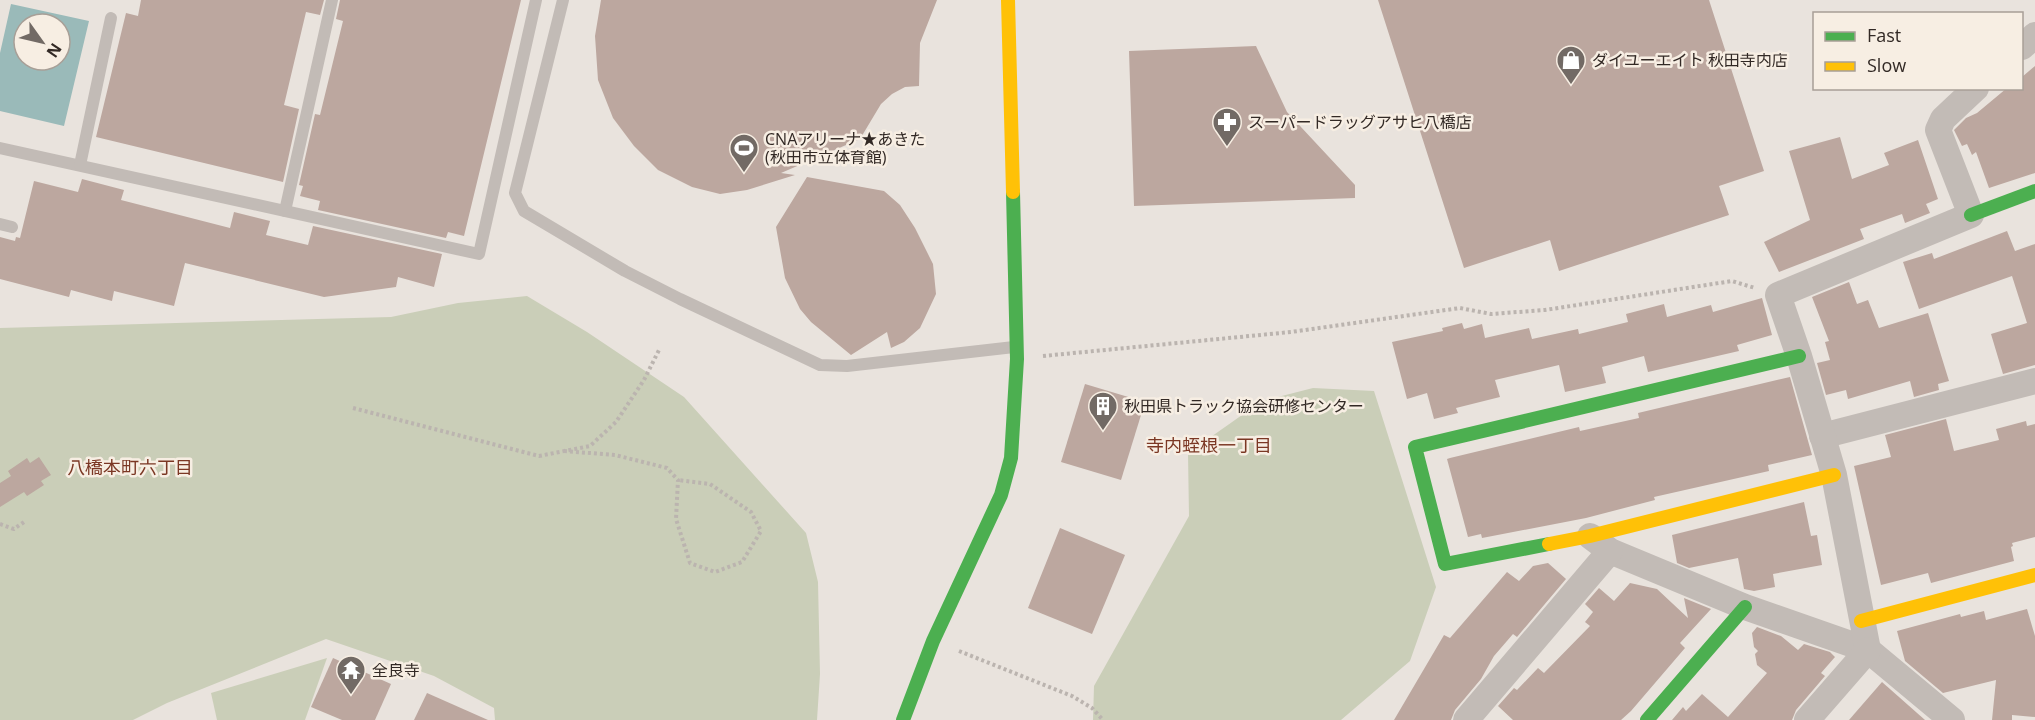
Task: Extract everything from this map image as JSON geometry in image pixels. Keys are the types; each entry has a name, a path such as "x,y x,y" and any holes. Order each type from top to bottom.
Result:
{"street":[{"path":"903,720 933,641 1000,495 1011,458 1016,353 1008,0"},
{"path":"2023,46 2035,35"},
{"path":"1971,215 1938,130 1943,118 1974,90"},
{"path":"1868,650 1834,475 1799,356 1778,295 2035,191"},
{"path":"1799,356 1414,447 1445,564 1600,544 1834,475"},
{"path":"1822,436 2035,381"},
{"path":"1600,544 1745,607 1868,650 1952,720"},
{"path":"1476,717 1600,544"},
{"path":"1862,621 2035,575"},
{"path":"1647,720 1745,607"},
{"path":"1807,720 1868,650"}],"lane":[{"path":"285,211 332,0"},
{"path":"1,150 80,165 478,254 536,0"},
{"path":"563,0 515,193 524,211 625,271 820,365 847,366 1016,353"},
{"path":"80,165 111,18"}],"path":[{"path":"1016,353 1291,332 1460,308 1491,314 1545,310 1732,281 1778,295"},
{"path":"353,408 538,456 590,446 616,422 644,380 659,350"},
{"path":"564,451 615,454 667,468 678,480 710,484 751,512 761,531 742,561 715,572 690,563 676,519 678,480"},
{"path":"0,524 14,529 24,522"},
{"path":"933,641 1072,696 1092,708 1103,720"}],"green space":[{"path":"527,296 587,332 684,397 806,533 818,582 820,674 817,720 495,720 494,708 434,676 326,639 167,703 133,720 0,720 0,328 391,317 458,303"},
{"path":"1313,388 1374,391 1436,587 1410,661 1341,720 1093,720 1094,686 1189,516 1188,453 1262,401"},
{"path":"327,658 305,720 217,720 211,693"}],"water":[{"path":"11,4 48,12 12,12 12,72 72,72 72,17 89,21 64,126 0,111 0,53"}],"building":[{"path":"141,0 324,0 320,15 306,12 284,105 299,109 283,182 96,137 126,13 138,16"},
{"path":"340,0 521,0 464,236 448,232 446,238 318,210 320,201 300,196 303,186 299,185 315,114 320,115 343,21 336,19"},
{"name":"CNAアリーナ★あきた (秋田市立体育館)","path":"601,0 937,0 920,43 919,86 905,87 892,94 881,104 860,139 781,173 795,175 747,190 720,194 692,187 658,170 634,146 613,118 598,80 595,36"},
{"name":"ダイユーエイト 秋田寺内店","path":"1378,0 1709,0 1764,171 1719,186 1729,215 1559,271 1550,240 1464,268"},
{"name":"スーパードラッグアサヒ八橋店","path":"1256,46 1287,112 1355,185 1355,198 1134,206 1129,51"},
{"path":"2035,66 2035,173 1989,188 1976,152 1972,155 1967,144 1962,146 1954,130 1966,118 1977,113 2005,90 2023,90 2023,76"},
{"path":"1840,137 1852,179 1889,165 1884,153 1918,140 1938,199 1926,204 1930,213 1905,223 1902,214 1860,229 1864,239 1779,272 1764,242 1810,220 1789,151"},
{"path":"807,177 884,191 900,205 915,228 933,264 936,294 920,328 904,342 891,348 887,332 851,355 811,322 800,309 785,278 776,227"},
{"path":"82,179 124,190 121,200 230,228 234,212 270,221 266,235 308,245 313,226 442,254 434,287 398,277 396,287 324,297 185,263 174,306 114,291 112,301 71,290 69,297 0,279 0,237 15,241 16,237 20,238 34,181 78,192"},
{"path":"2007,231 2015,251 2035,244 2035,365 2003,374 1991,334 2027,323 2012,276 1919,309 1903,262 1932,253 1934,259"},
{"path":"1849,282 1857,304 1868,300 1879,328 1928,313 1949,381 1938,384 1939,390 1914,397 1910,381 1848,399 1846,390 1826,395 1817,363 1830,360 1825,342 1829,341 1812,297"},
{"path":"1762,298 1772,335 1737,345 1739,351 1648,372 1644,356 1602,367 1606,383 1565,392 1559,365 1495,380 1500,397 1456,408 1458,413 1434,419 1427,393 1407,399 1392,342 1443,331 1442,328 1462,323 1464,329 1482,324 1485,338 1529,328 1532,339 1578,329 1579,334 1628,322 1626,314 1664,304 1667,317 1711,305 1713,312"},
{"path":"1790,377 1812,455 1768,465 1769,471 1654,497 1655,500 1586,518 1482,538 1481,534 1468,537 1447,459 1579,427 1580,431 1639,418 1638,413"},
{"name":"秋田県トラック協会研修センター","path":"1085,384 1145,402 1121,480 1061,462"},
{"path":"1946,419 1954,451 1999,440 1996,429 2026,421 2027,426 2035,424 2035,537 2012,543 2014,561 1931,583 1928,573 1881,585 1854,466 1891,457 1885,435"},
{"path":"39,457 51,475 41,481 44,485 27,496 24,492 0,507 0,483 11,476 8,471 27,458 30,463"},
{"path":"1804,502 1811,536 1817,535 1822,565 1773,574 1775,587 1754,591 1744,589 1738,558 1689,568 1677,563 1672,535"},
{"path":"1060,528 1125,555 1092,634 1028,608"},
{"path":"1548,563 1566,579 1517,637 1513,634 1494,656 1481,679 1455,710 1451,720 1394,720 1444,635 1450,638 1507,572 1519,581 1533,566"},
{"path":"1630,583 1657,589 1688,618 1684,598 1711,609 1680,643 1685,648 1631,711 1621,720 1513,720 1498,706 1514,688 1517,690 1538,668 1544,673 1590,626 1585,622 1593,612 1585,604 1599,588 1614,601"},
{"path":"2027,609 2035,636 2035,717 2012,715 2012,720 1992,720 1996,680 1943,693 1905,661 1897,631 1960,614 1961,617 1984,611 1986,620"},
{"path":"1757,627 1781,636 1798,650 1804,644 1830,652 1835,657 1821,673 1825,676 1796,710 1792,720 1672,720 1683,707 1686,711 1702,694 1728,717 1767,673 1757,665 1755,654 1758,651 1754,647 1752,633"},
{"name":"全良寺","path":"333,658 391,684 375,720 342,720 311,707"},
{"path":"1882,682 1925,720 1849,720"},
{"name":"全良寺","path":"427,693 488,720 414,720"}],"traffic: fast":[{"path":"1971,215 2035,191"},
{"path":"903,720 933,641 1001,495 1011,458 1017,359 1013,192"},
{"path":"1549,544 1445,564 1415,447 1799,356"},
{"path":"1647,720 1745,607"}],"traffic: slow":[{"path":"1008,0 1013,192"},
{"path":"1549,544 1590,536 1834,475"},
{"path":"1861,621 2035,575"}],"place":[{"name":"ダイユーエイト 秋田寺内店","path":"1571,86"},
{"name":"スーパードラッグアサヒ八橋店","path":"1227,148"},
{"name":"CNAアリーナ★あきた (秋田市立体育館)","path":"744,174"},
{"name":"秋田県トラック協会研修センター","path":"1103,432"},
{"name":"全良寺","path":"351,696"}],"district":[{"name":"寺内蛭根一丁目","path":"1209,445"},
{"name":"八橋本町六丁目","path":"130,467"}]}
